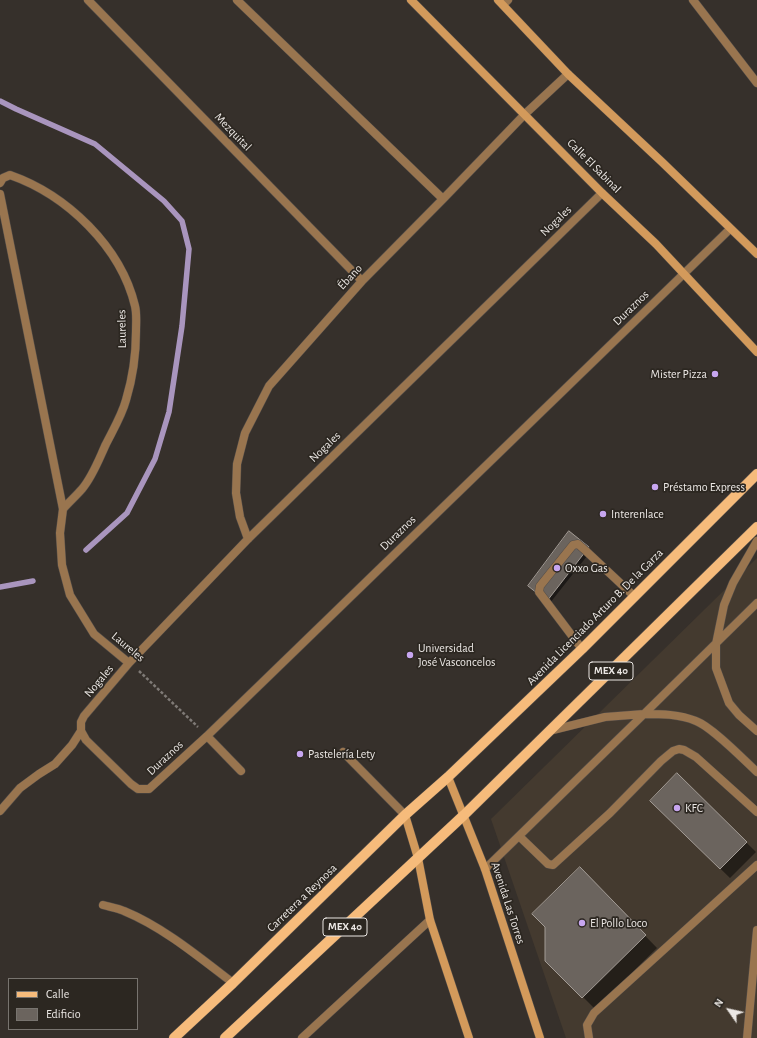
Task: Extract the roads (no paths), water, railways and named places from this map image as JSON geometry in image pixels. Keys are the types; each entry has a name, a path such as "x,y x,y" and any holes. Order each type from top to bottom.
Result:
{"main road":[{"name":"Calle El Sabinal","path":"412,0 602,193 656,244 757,352"},
{"path":"503,2 568,74 757,254"},
{"name":"Avenida Licenciado Arturo B. De la Garza","path":"448,777 582,650 757,474"},
{"name":"MEX 40","path":"225,1038 464,815 757,526"},
{"name":"Avenida Las Torres","path":"448,777 485,869 540,1038"},
{"name":"Carretera a Reynosa","path":"174,1038 233,983 405,816 448,777"},
{"path":"405,816 418,858 430,920 469,1038"}],"street":[{"name":"Mezquital","path":"88,0 362,281"},
{"path":"236,0 443,199"},
{"path":"693,0 757,83"},
{"name":"Ébano","path":"248,539 240,517 236,493 237,464 245,433 268,386 362,281 525,114 568,74"},
{"name":"Laureles","path":"0,183 3,178 10,175 21,179 39,187 75,212 108,249 126,279 135,308 136,339 134,369 126,400 95,468 82,488 63,509"},
{"name":"Nogales","path":"0,810 20,788 56,764 72,745 81,731 81,722 84,716 129,663 248,539 602,193"},
{"name":"Laureles","path":"0,194 63,509 60,533 62,565 70,595 94,634 129,663"},
{"name":"Duraznos","path":"81,731 86,740 131,784 138,789 149,789 207,736 730,229"},
{"path":"757,541 733,583 724,605 716,644 716,668 729,703 757,732"},
{"path":"582,650 539,592 540,586 573,545 578,544 635,596"},
{"path":"485,869 757,603"},
{"path":"549,731 605,717 644,714 676,715 697,721 713,732 757,772"},
{"path":"207,736 241,771"},
{"path":"519,836 548,864 553,865 610,813 661,761 673,751 679,750 684,750 696,757 757,812"},
{"path":"343,752 405,816"},
{"path":"589,1038 587,1034 587,1025 594,1013 757,865"},
{"path":"103,906 123,910 147,922 198,956 233,983"},
{"path":"302,1038 430,920"},
{"path":"747,1038 757,930"}],"waterway":[{"path":"0,101 95,144 164,201 182,221 189,249 182,326 169,412 155,459 127,513 86,550"},
{"path":"0,587 33,581"}],"place":[{"name":"Mister Pizza","path":"715,374"},
{"name":"Préstamo Express","path":"655,487"},
{"name":"Interenlace","path":"603,514"},
{"name":"Oxxo Gas","path":"557,568"},
{"name":"Universidad José Vasconcelos","path":"410,655"},
{"name":"Pastelería Lety","path":"300,754"},
{"name":"KFC","path":"677,808"},
{"name":"El Pollo Loco","path":"582,923"}]}
